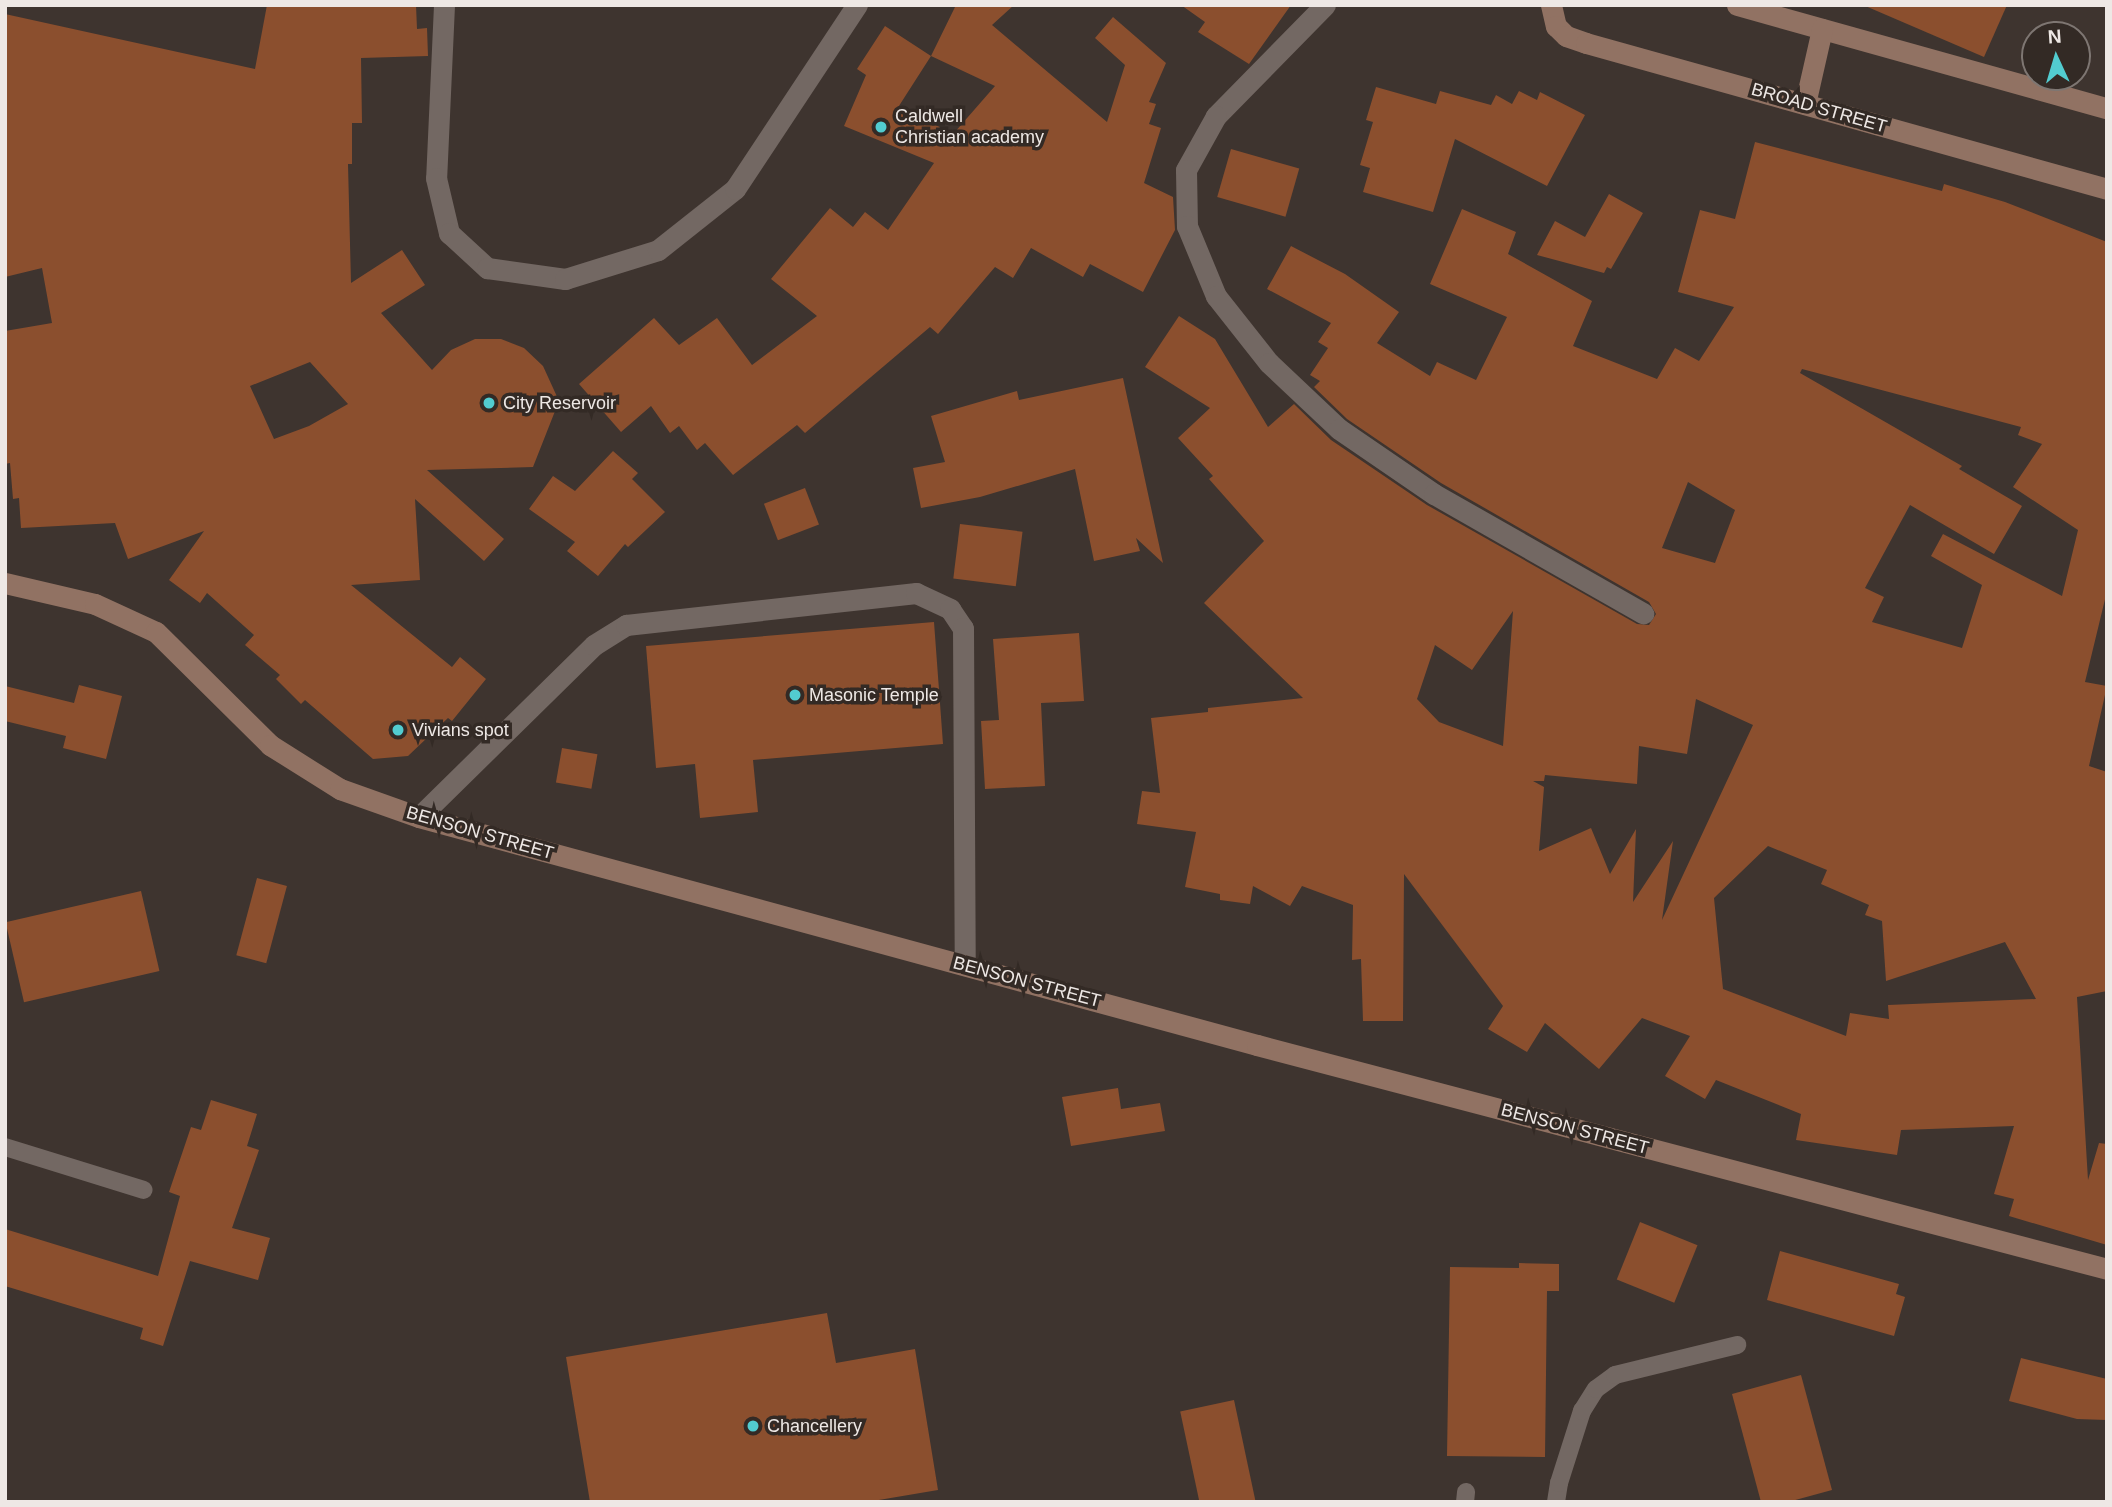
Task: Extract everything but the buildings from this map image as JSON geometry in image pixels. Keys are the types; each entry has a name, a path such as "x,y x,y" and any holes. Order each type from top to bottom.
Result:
{"street":[{"path":"444,5 436,178 449,233 487,268 565,278 658,250 735,188 857,5"},
{"path":"1325,5 1216,116 1186,170 1187,226 1216,296 1269,363 1339,429 1434,494 1643,613"},
{"name":"BROAD STREET","path":"1551,5 1556,26 1566,36 2107,189"},
{"path":"1737,5 2107,108"},
{"path":"1805,104 1822,29"},
{"name":"BENSON STREET","path":"5,583 95,604 156,632 270,745 340,789 419,817 2107,1269"},
{"path":"419,817 594,645 626,625 916,593 950,609 963,628 965,965"}],"lane":[{"path":"5,1147 144,1190"},
{"path":"1556,1502 1559,1483 1583,1411 1596,1389 1615,1375 1737,1345"}],"place":[{"name":"Caldwell Christian academy","path":"881,127"},
{"name":"City Reservoir","path":"489,403"},
{"name":"Masonic Temple","path":"795,695"},
{"name":"Vivians spot","path":"398,730"},
{"name":"Chancellery","path":"753,1426"}]}
